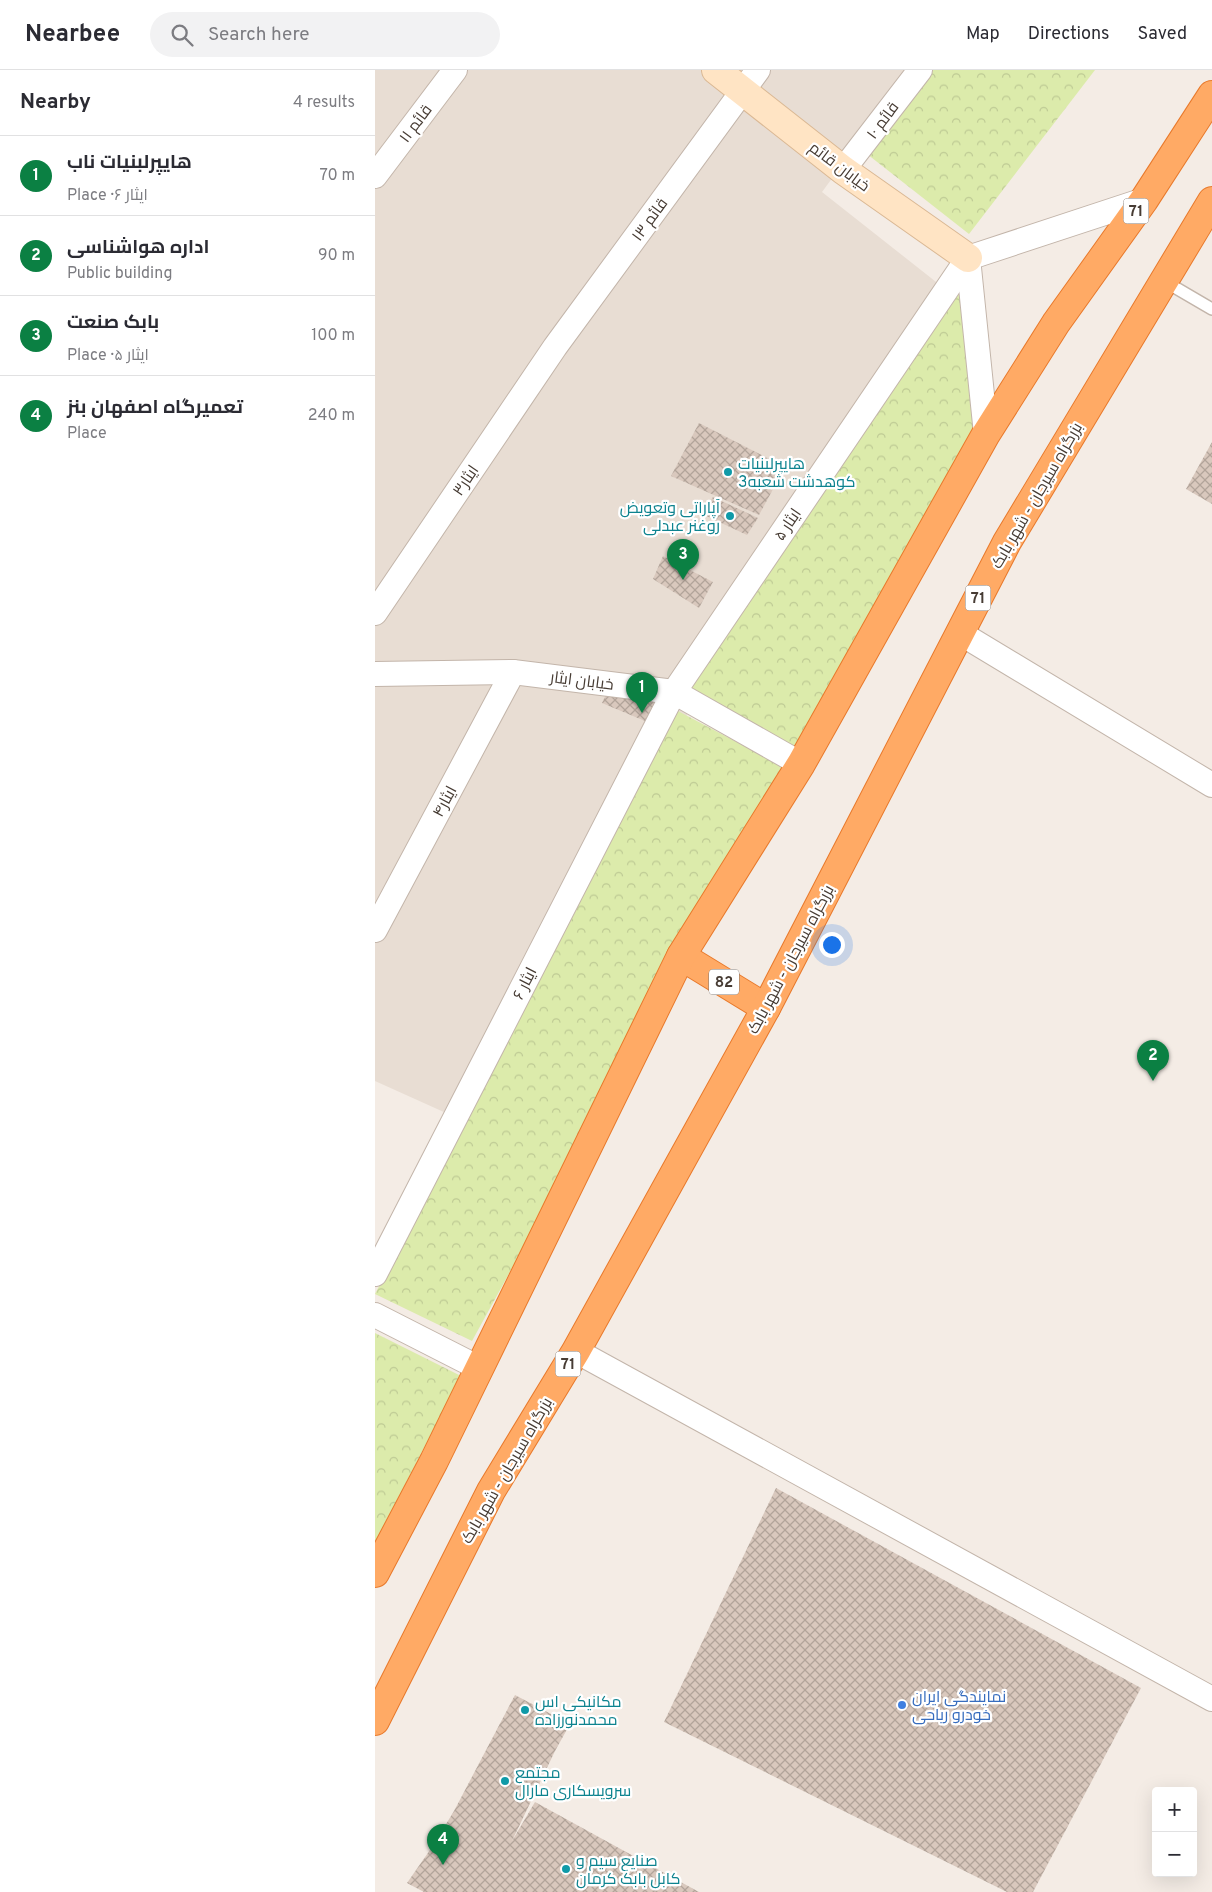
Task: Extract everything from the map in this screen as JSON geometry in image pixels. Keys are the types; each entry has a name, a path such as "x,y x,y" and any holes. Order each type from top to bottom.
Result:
{"highway":[{"name":"71","path":"375,1573 479,1368 681,956 801,764 986,434 1055,323 1143,200 1212,95"},
{"name":"بزرگراه سیرجان - شهر بابک","path":"375,1721 491,1491 576,1351 766,1008 1007,542 1212,201"},
{"name":"82","path":"681,956 766,1008"}],"street":[{"name":"قائم ۱۱","path":"375,176 455,70"},
{"name":"خیابان قائم","path":"716,70 750,80 843,170 968,258"},
{"name":"قائم ۱۰","path":"843,170 920,70"},
{"name":"قائم ۱۳","path":"555,347 750,80"},
{"path":"986,434 968,258 1143,200"},
{"name":"ایثار ۵","path":"674,692 968,258"},
{"name":"ایثار۳","path":"375,613 555,347"},
{"path":"960,633 1212,785"},
{"name":"خیابان ایثار","path":"375,674 513,672 674,692 801,764"},
{"name":"ایثار۴","path":"375,930 513,672"},
{"name":"ایثار ۶","path":"375,1274 674,692"},
{"path":"375,1315 479,1368"},
{"path":"576,1351 1212,1699"}],"lane":[{"path":"1164,281 1212,309"}],"shaded area":[{"path":"375,70 912,70 822,192 945,289 446,1113 375,1081"}],"green space":[{"path":"932,70 1095,70 969,234 867,154"},
{"path":"963,288 976,430 794,750 687,688"},
{"path":"678,711 786,768 472,1341 375,1294"},
{"path":"375,1333 461,1376 375,1543"}],"building":[{"name":"هایپرلبنیات کوهدشت شعبه3","path":"699,423 785,467 759,515 671,476"},
{"path":"1212,442 1212,504 1186,489"},
{"name":"آپاراتی وتعویض روغنر عبدلی","path":"713,497 758,518 747,535 702,514"},
{"path":"663,556 713,582 699,608 653,579"},
{"path":"609,688 666,695 652,724 602,703"},
{"name":"نمایندگی ایران خودرو ریاحی","path":"776,1488 1141,1688 1033,1892 1007,1892 664,1722"},
{"path":"515,1695 570,1724 512,1841 535,1802 699,1892 424,1892 407,1883 454,1811"}],"place":[{"name":"هایپرلبنیات کوهدشت شعبه3","path":"728,472"},
{"name":"آپاراتی وتعویض روغنر عبدلی","path":"730,516"},
{"name":"بابک صنعت","path":"683,580"},
{"name":"هایپرلبنیات ناب","path":"642,713"},
{"name":"اداره هواشناسی","path":"1153,1081"},
{"name":"نمایندگی ایران خودرو ریاحی","path":"902,1705"},
{"name":"مکانیکی اس محمدنورزاده","path":"525,1710"},
{"name":"مجتمع سرویسکاری مارال","path":"505,1781"},
{"name":"تعمیرگاه اصفهان بنز","path":"443,1865"},
{"name":"صنایع سیم و کابل بابک کرمان","path":"566,1869"}]}
